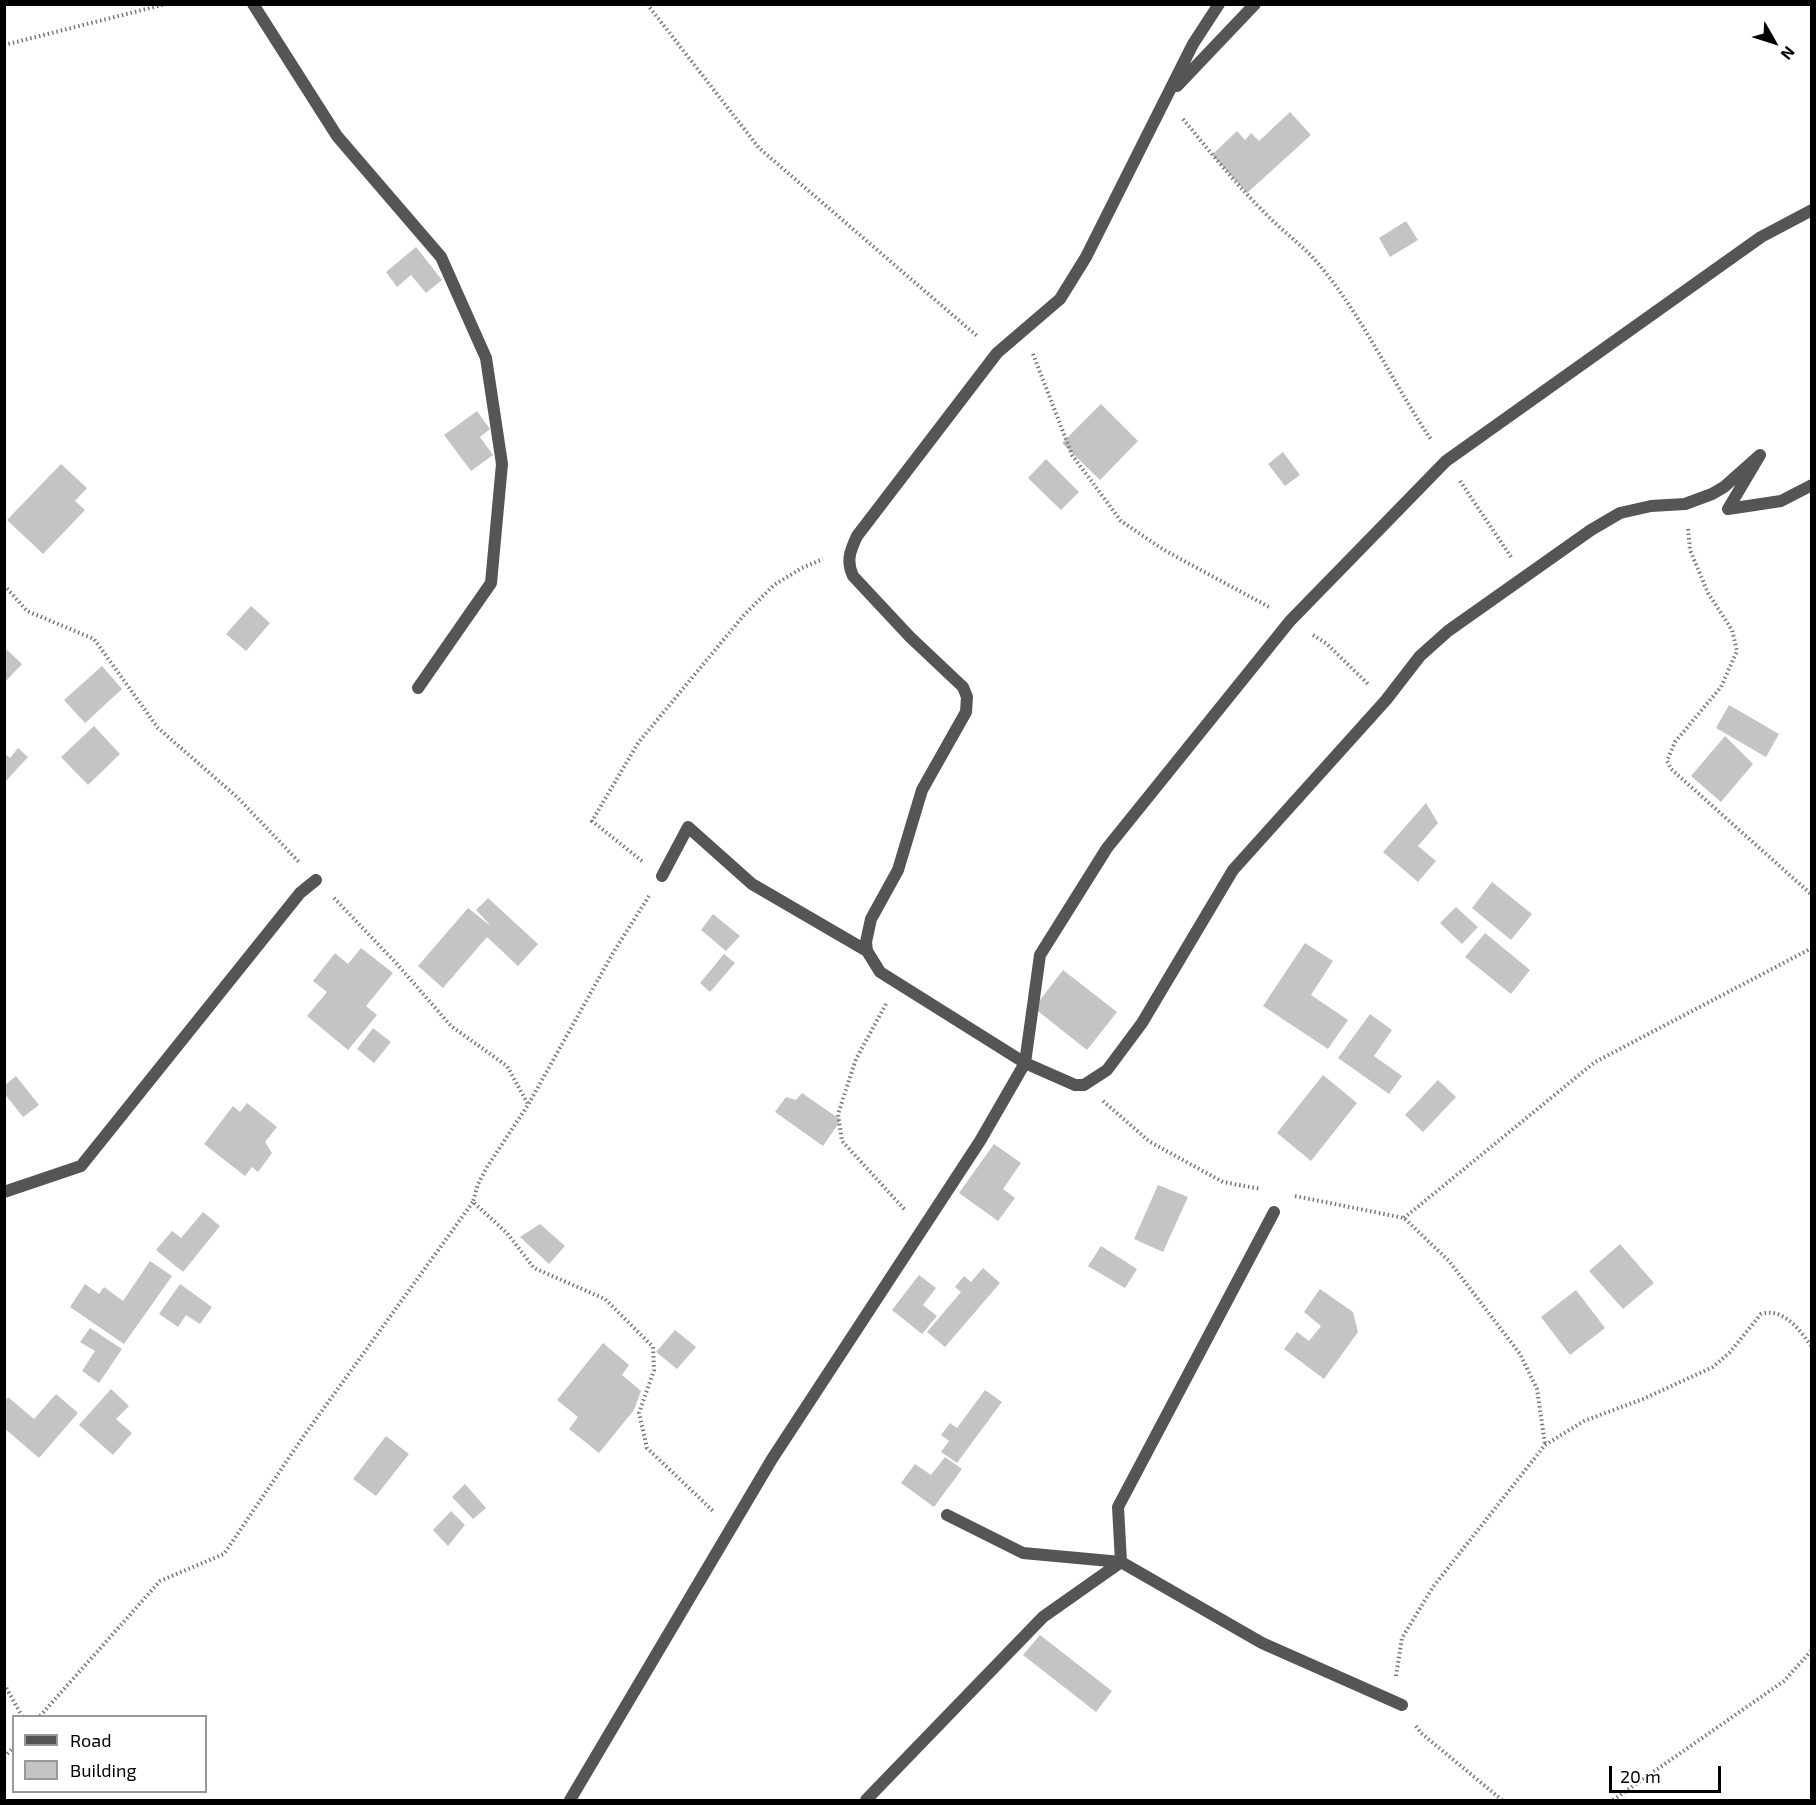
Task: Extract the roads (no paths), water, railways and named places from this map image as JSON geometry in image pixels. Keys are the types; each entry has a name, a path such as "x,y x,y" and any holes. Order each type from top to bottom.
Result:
{"street":[{"path":"253,4 337,136 441,257 486,358 502,464 491,583 418,688"},
{"path":"1220,4 1193,44 1086,257 1060,299 997,353 904,472 857,536 852,548 848,566 853,576 910,637 963,687 967,697 966,712 922,790 898,870 871,919 866,942 867,951 880,972 896,985 1025,1063 1066,1083 1084,1085 1107,1070 1142,1023 1233,870 1386,700 1420,656 1448,631 1620,513 1685,504 1724,487 1760,455 1728,509 1781,501 1812,485"},
{"path":"1166,97 1255,4"},
{"path":"570,1800 731,1528 909,1246 980,1141 1025,1063 1040,955 1107,848 1290,621 1446,461 1761,237 1812,210"},
{"path":"662,876 688,828 752,884 867,951"},
{"path":"4,1192 81,1166 300,893 316,880"},
{"path":"1121,1563 1118,1507 1274,1212"},
{"path":"946,1515 1023,1553 1121,1563 1262,1643 1401,1705"},
{"path":"866,1800 1043,1617 1121,1563"}]}
